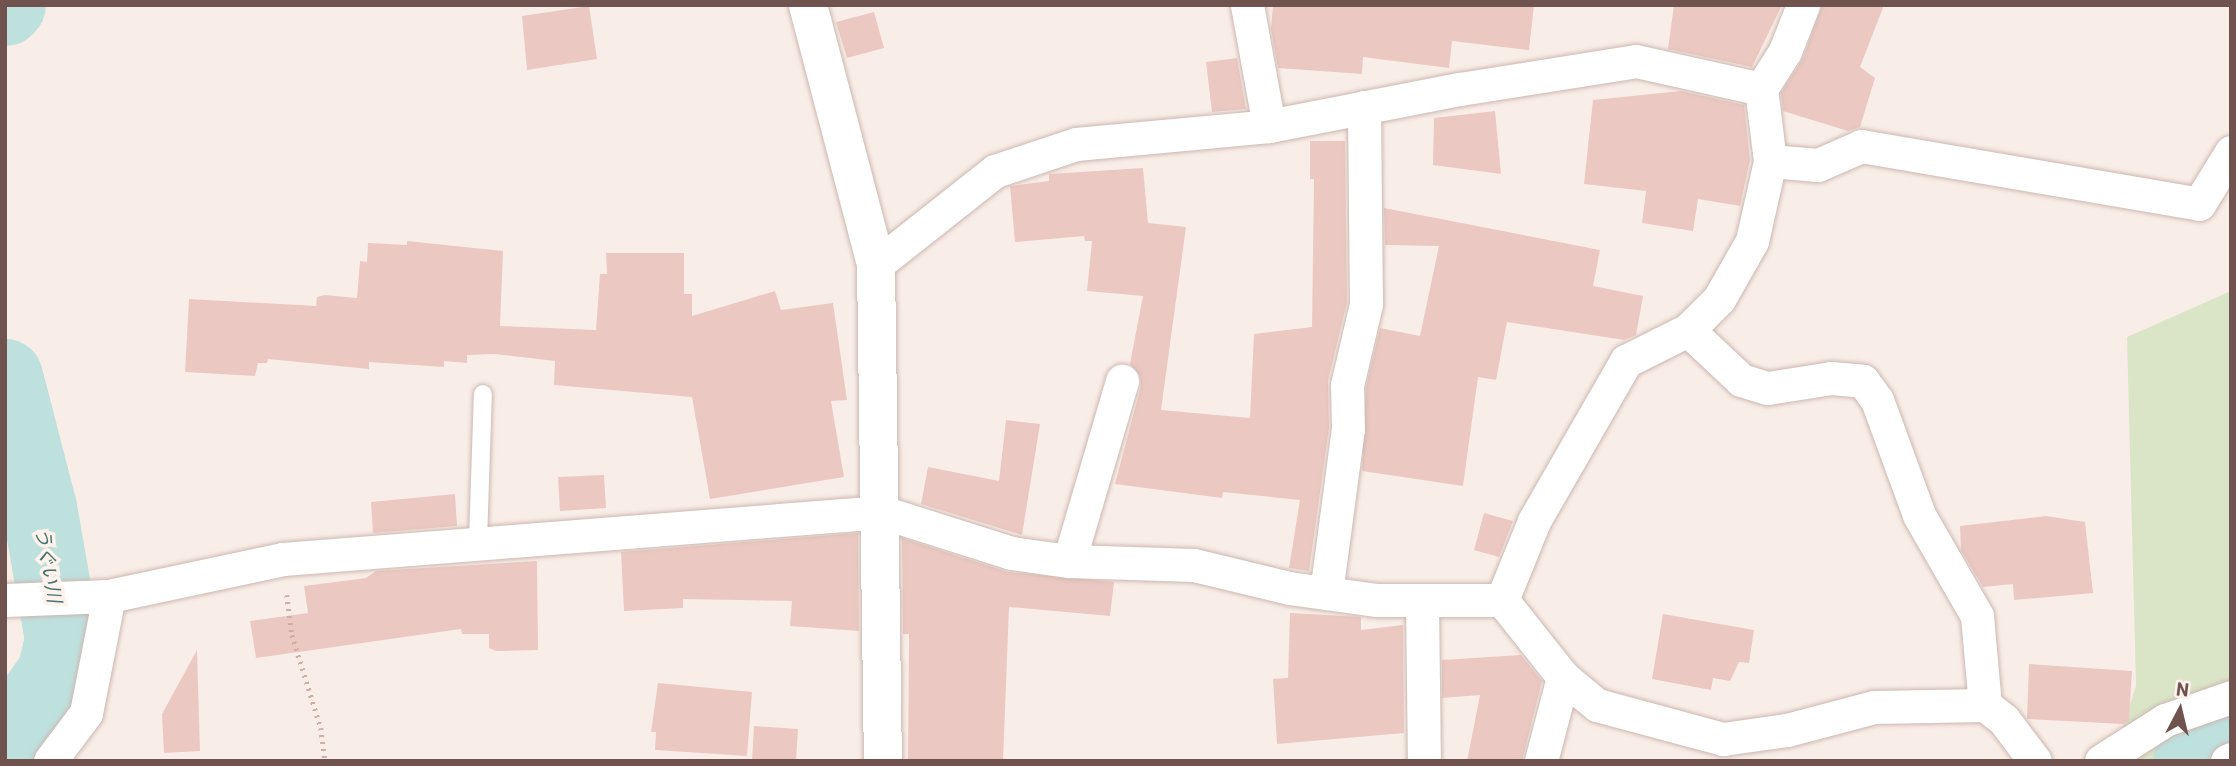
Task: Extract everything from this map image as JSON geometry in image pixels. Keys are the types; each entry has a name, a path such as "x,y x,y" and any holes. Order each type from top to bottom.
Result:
{"street":[{"path":"808,5 876,265 882,512 883,761"},
{"path":"1247,5 1269,126"},
{"path":"1502,600 1534,521 1626,361 1688,330 1719,299 1752,240 1770,161 1761,89 1785,51 1803,5"},
{"path":"876,265 995,171 1076,144 1269,126 1364,107 1636,61 1761,89"},
{"path":"1326,593 1348,429 1348,385 1366,304 1364,107"},
{"path":"1770,161 1818,165 1861,146 2199,204 2231,152"},
{"path":"1688,330 1741,380 1768,388 1831,378 1863,381 1877,400 1919,515 1977,616 1985,705"},
{"path":"1069,561 1122,381"},
{"path":"5,600 110,596 283,559 478,541 882,512 1011,553 1069,561 1194,565 1326,593 1422,602 1502,600"},
{"path":"51,761 86,713 110,596"},
{"path":"1502,600 1563,677 1597,705 1721,750 1874,706 1985,705 2004,720 2035,761"},
{"path":"1422,602 1424,761"},
{"path":"1541,761 1563,677"},
{"path":"2101,761 2165,720 2231,697"}],"lane":[{"path":"478,541 483,394"}],"path":[{"path":"283,559 292,635 321,728 325,761"}],"green space":[{"path":"2231,291 2231,721 2185,761 2112,761 2136,686 2127,337"}],"building":[{"path":"1273,5 1534,5 1529,50 1452,41 1449,68 1363,57 1362,74 1278,68 1271,29"},
{"path":"1674,5 1782,5 1752,67 1668,49"},
{"path":"1822,5 1884,5 1860,67 1875,78 1860,127 1848,131 1783,111 1781,93 1803,58"},
{"path":"589,6 597,59 527,70 522,16"},
{"path":"874,12 884,48 847,58 836,22"},
{"path":"1237,58 1246,109 1212,112 1206,62"},
{"path":"1681,91 1744,105 1750,160 1740,206 1698,199 1693,231 1642,223 1646,191 1584,184 1593,100"},
{"path":"1495,111 1501,174 1433,165 1434,118"},
{"path":"1310,141 1345,141 1347,302 1328,381 1329,428 1309,571 1289,568 1300,500 1223,492 1222,498 1115,484 1141,386 1140,376 1130,364 1143,296 1087,291 1092,241 1085,241 1084,236 1015,242 1010,186 1049,181 1049,174 1143,168 1148,223 1186,227 1161,410 1250,418 1254,334 1312,327 1314,179 1310,179"},
{"path":"1384,208 1600,250 1593,286 1643,296 1636,335 1624,340 1507,322 1496,380 1478,377 1463,486 1362,471 1366,387 1380,328 1420,336 1439,246 1385,245"},
{"path":"407,241 503,251 500,326 596,330 600,274 607,274 606,253 684,253 684,294 692,294 692,316 775,291 781,310 833,303 847,400 831,401 844,477 710,499 692,397 554,385 555,361 494,354 467,355 467,363 444,361 444,367 369,362 369,369 268,359 267,363 258,363 255,376 185,372 189,299 316,306 317,297 325,295 357,298 360,261 367,262 368,243 407,245"},
{"path":"1006,420 1040,424 1022,535 921,504 928,467 999,481"},
{"path":"604,475 606,508 560,511 558,477"},
{"path":"455,494 457,526 373,533 371,502"},
{"path":"1484,513 1513,521 1499,557 1474,550"},
{"path":"2046,516 2085,522 2093,593 2014,600 2013,584 1983,587 1961,550 1960,526"},
{"path":"858,533 859,631 790,626 792,601 683,599 683,608 624,611 621,552"},
{"path":"902,538 1008,572 1114,582 1110,616 1009,607 1003,761 908,761 909,634 903,634"},
{"path":"537,561 538,650 496,651 489,648 489,634 462,634 461,629 256,658 250,621 308,613 304,586 366,578 376,571"},
{"path":"1290,613 1361,617 1361,630 1403,625 1404,733 1277,744 1273,679 1288,678"},
{"path":"1663,614 1754,630 1749,663 1739,662 1730,681 1713,678 1711,690 1652,679"},
{"path":"197,650 200,751 164,753 162,714"},
{"path":"1521,655 1542,681 1522,761 1467,761 1480,695 1442,698 1442,660"},
{"path":"2029,664 2132,671 2129,720 2123,724 2027,719"},
{"path":"658,683 752,692 747,756 655,750 656,732 651,732"},
{"path":"754,726 798,729 796,761 752,761"}],"waterway":[{"name":"うぐい川","path":"5,8 8,5"},
{"name":"うぐい川","path":"5,376 39,507 62,639 54,673 5,741"},
{"path":"2190,761 2231,741"}]}
